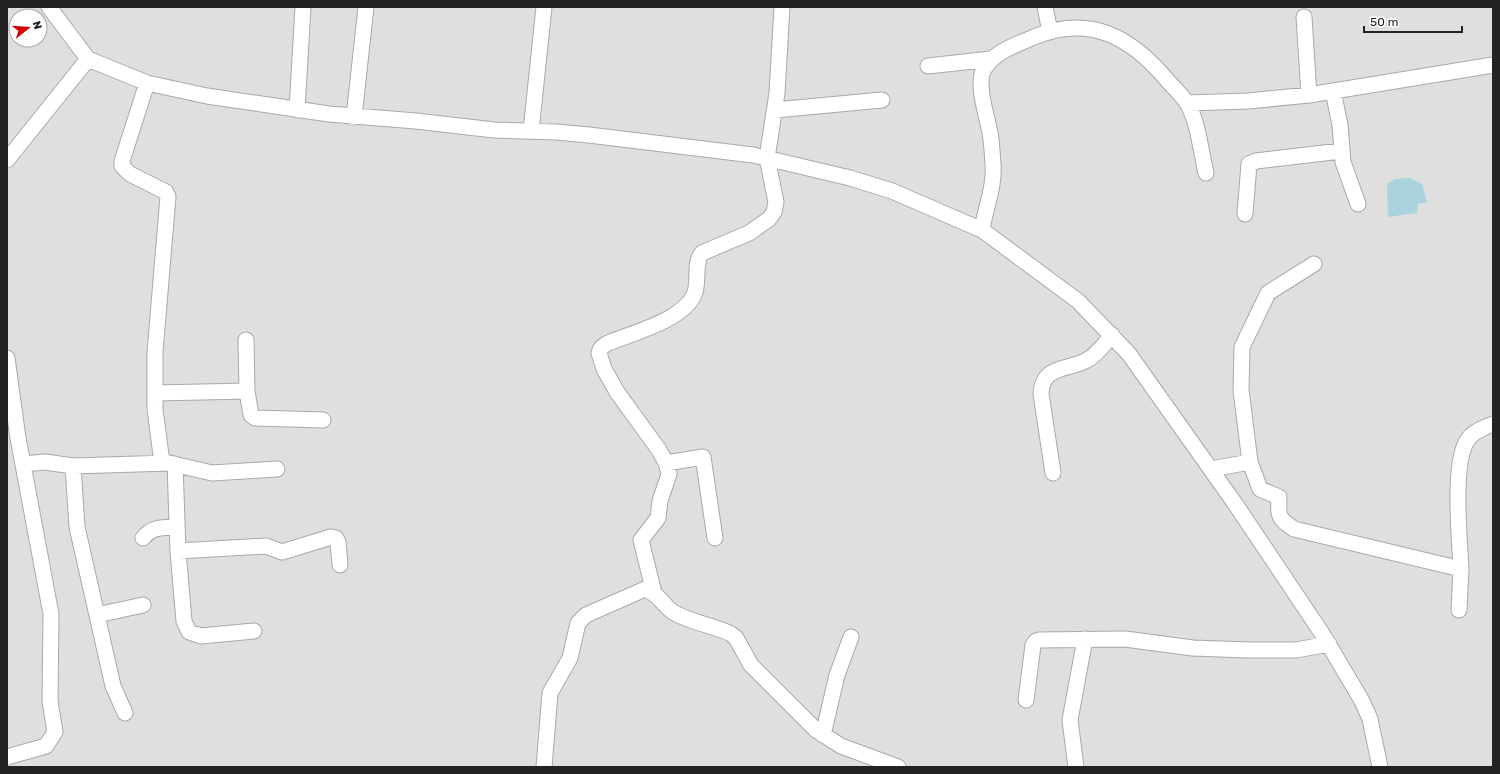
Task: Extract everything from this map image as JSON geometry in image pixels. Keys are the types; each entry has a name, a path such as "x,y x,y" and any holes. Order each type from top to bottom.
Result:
{"street":[{"path":"49,7 88,58 147,83 207,96 354,117 416,121 494,130 589,135 708,149 767,158 850,178 892,191 982,230 1078,301 1129,354 1211,470 1329,644 1362,701 1370,719 1380,767"},
{"path":"297,110 303,7"},
{"path":"354,117 366,7"},
{"path":"531,131 544,7"},
{"path":"654,594 641,540 658,518 660,501 668,480 666,463 655,444 617,392 604,369 599,353 601,348 606,344 662,322 680,311 693,296 696,288 698,262 702,253 749,233 769,219 774,212 776,202 767,158 775,110 782,7"},
{"path":"1045,7 1050,32"},
{"path":"1304,17 1309,95"},
{"path":"982,230 994,166 990,130 983,100 981,81 983,70 991,60 1004,50 1050,32 1088,28 1110,34 1141,51 1187,103 1197,131 1206,173"},
{"path":"7,160 88,58"},
{"path":"928,66 991,60"},
{"path":"1187,103 1248,101 1309,95 1493,65"},
{"path":"147,83 122,161 122,166 130,174 166,192 168,197 155,352 155,393 157,436 169,464 177,527 184,621 188,632 201,636 254,631"},
{"path":"1333,91 1340,125 1341,151 1345,169 1358,204"},
{"path":"775,110 882,100"},
{"path":"1245,214 1249,164 1256,161 1341,151"},
{"path":"1314,264 1268,293 1242,347 1241,390 1250,462 1260,489 1278,497 1278,514 1281,520 1294,529 1461,569"},
{"path":"1053,473 1041,394 1041,385 1045,377 1052,372 1089,359 1112,335"},
{"path":"246,340 247,391 251,415 255,418 323,420"},
{"path":"7,358 23,464 51,614 50,701 55,732 46,746 7,757"},
{"path":"155,393 247,391"},
{"path":"1459,610 1461,569 1458,500 1459,464 1469,438 1493,424"},
{"path":"666,463 702,457 715,538"},
{"path":"23,464 46,462 73,466 169,464 212,473 277,469"},
{"path":"1211,470 1250,462"},
{"path":"73,466 77,527 112,686 125,713"},
{"path":"143,538 148,532 156,528 177,527"},
{"path":"178,551 266,546 282,552 331,537 336,538 338,542 340,565"},
{"path":"544,767 550,693 570,658 578,623 581,618 639,590 645,589 654,594 672,611 682,617 731,634 736,638 751,665 823,735 841,746 898,767"},
{"path":"97,615 143,605"},
{"path":"823,735 837,675 851,636"},
{"path":"1076,767 1070,720 1085,639"},
{"path":"1026,700 1033,645 1036,641 1125,639 1193,648 1248,650 1296,650 1329,644"}],"shaded area":[{"path":"7,7 1493,7 1493,767 7,767"}],"water":[{"path":"1410,178 1422,184 1427,203 1418,203 1417,213 1388,217 1387,184 1395,179"}]}
